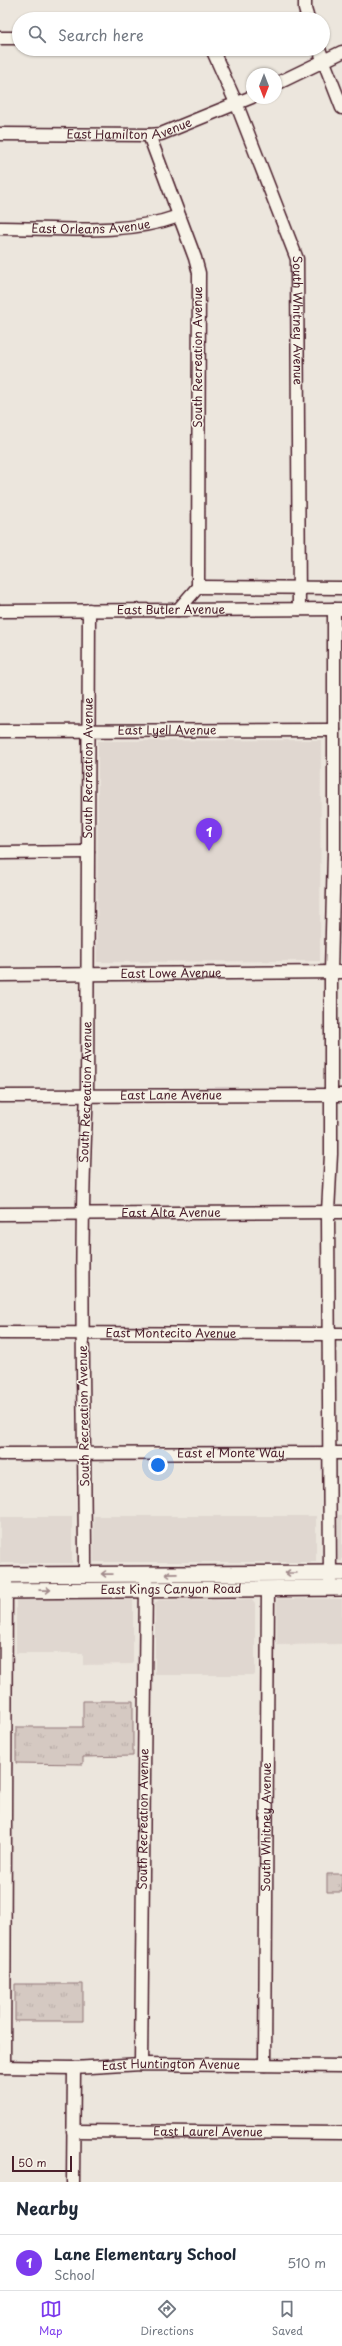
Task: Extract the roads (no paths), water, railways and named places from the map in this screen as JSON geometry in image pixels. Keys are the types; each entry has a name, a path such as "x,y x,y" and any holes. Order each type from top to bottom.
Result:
{"main road":[{"name":"East Kings Canyon Road","path":"3,1574 85,1574 146,1582 268,1588 336,1580"},
{"name":"East Kings Canyon Road","path":"3,1591 146,1582 336,1580"}],"street":[{"path":"305,0 307,12"},
{"path":"0,38 12,38"},
{"path":"330,53 342,52"},
{"name":"South Whitney Avenue","path":"215,56 237,105 297,259 299,609"},
{"path":"282,80 318,56"},
{"path":"322,56 342,108"},
{"name":"East Hamilton Avenue","path":"0,134 161,134 246,100"},
{"name":"South Recreation Avenue","path":"149,135 199,273 198,587"},
{"name":"East Orleans Avenue","path":"0,228 133,228 155,224 179,216"},
{"path":"178,610 198,587 299,589 342,588"},
{"path":"336,1580 336,1453 330,1334 328,1212 337,1095 336,972 338,852 334,730 338,609"},
{"name":"East Butler Avenue","path":"0,611 338,609"},
{"name":"South Recreation Avenue","path":"85,1574 83,1332 84,1154 87,1096 89,610"},
{"name":"East Lyell Avenue","path":"0,731 334,730"},
{"path":"0,853 88,852"},
{"name":"East Lowe Avenue","path":"0,974 336,972"},
{"name":"East Lane Avenue","path":"0,1096 337,1095"},
{"name":"East Alta Avenue","path":"0,1214 342,1212"},
{"name":"East Montecito Avenue","path":"0,1333 83,1332 342,1334"},
{"name":"East el Monte Way","path":"0,1454 336,1453"},
{"path":"2,2067 3,1574"},
{"name":"South Recreation Avenue","path":"141,2064 146,1582"},
{"name":"South Whitney Avenue","path":"265,2065 268,1588"},
{"name":"East Huntington Avenue","path":"2,2067 74,2068 141,2064 342,2066"},
{"path":"73,2182 74,2068"},
{"name":"East Laurel Avenue","path":"73,2131 342,2133"}],"place":[{"name":"Lane Elementary School","path":"209,851"}]}
